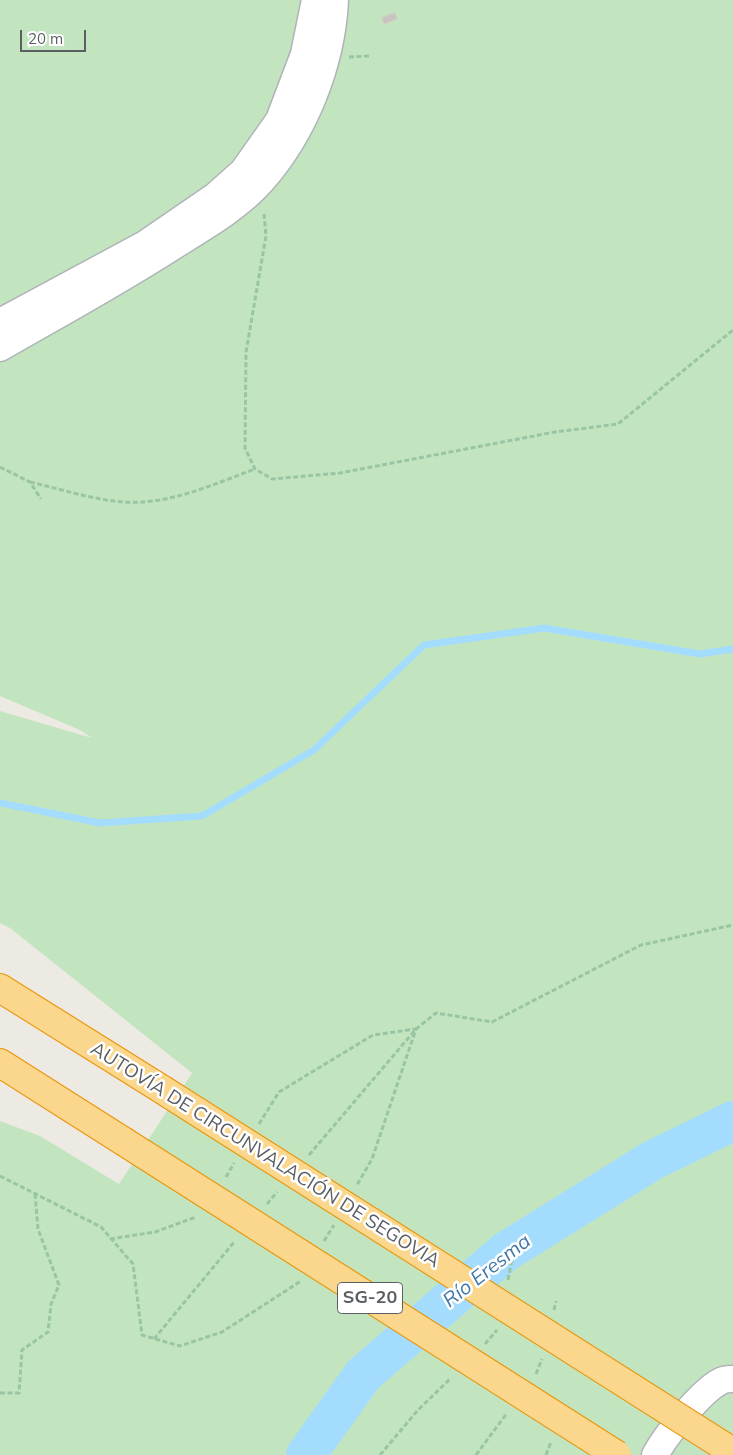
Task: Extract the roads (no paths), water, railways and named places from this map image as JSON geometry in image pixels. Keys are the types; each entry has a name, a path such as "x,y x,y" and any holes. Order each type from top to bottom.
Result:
{"highway":[{"name":"AUTOVÍA DE CIRCUNVALACIÓN DE SEGOVIA","path":"0,988 733,1452"},
{"name":"SG-20","path":"0,1063 617,1455"}],"street":[{"path":"0,322 145,244 215,196 243,170 279,120 304,54 315,0"},
{"path":"0,348 127,276 173,247 222,214 262,180 300,125 312,99 329,48 334,0"},
{"path":"656,1455 664,1438 692,1407 722,1380 733,1379"}],"waterway":[{"path":"0,803 100,823 202,816 314,750 424,645 544,628 700,654 733,649"},
{"name":"Río Eresma","path":"306,1455 363,1375 505,1252 653,1160 733,1121"}]}
